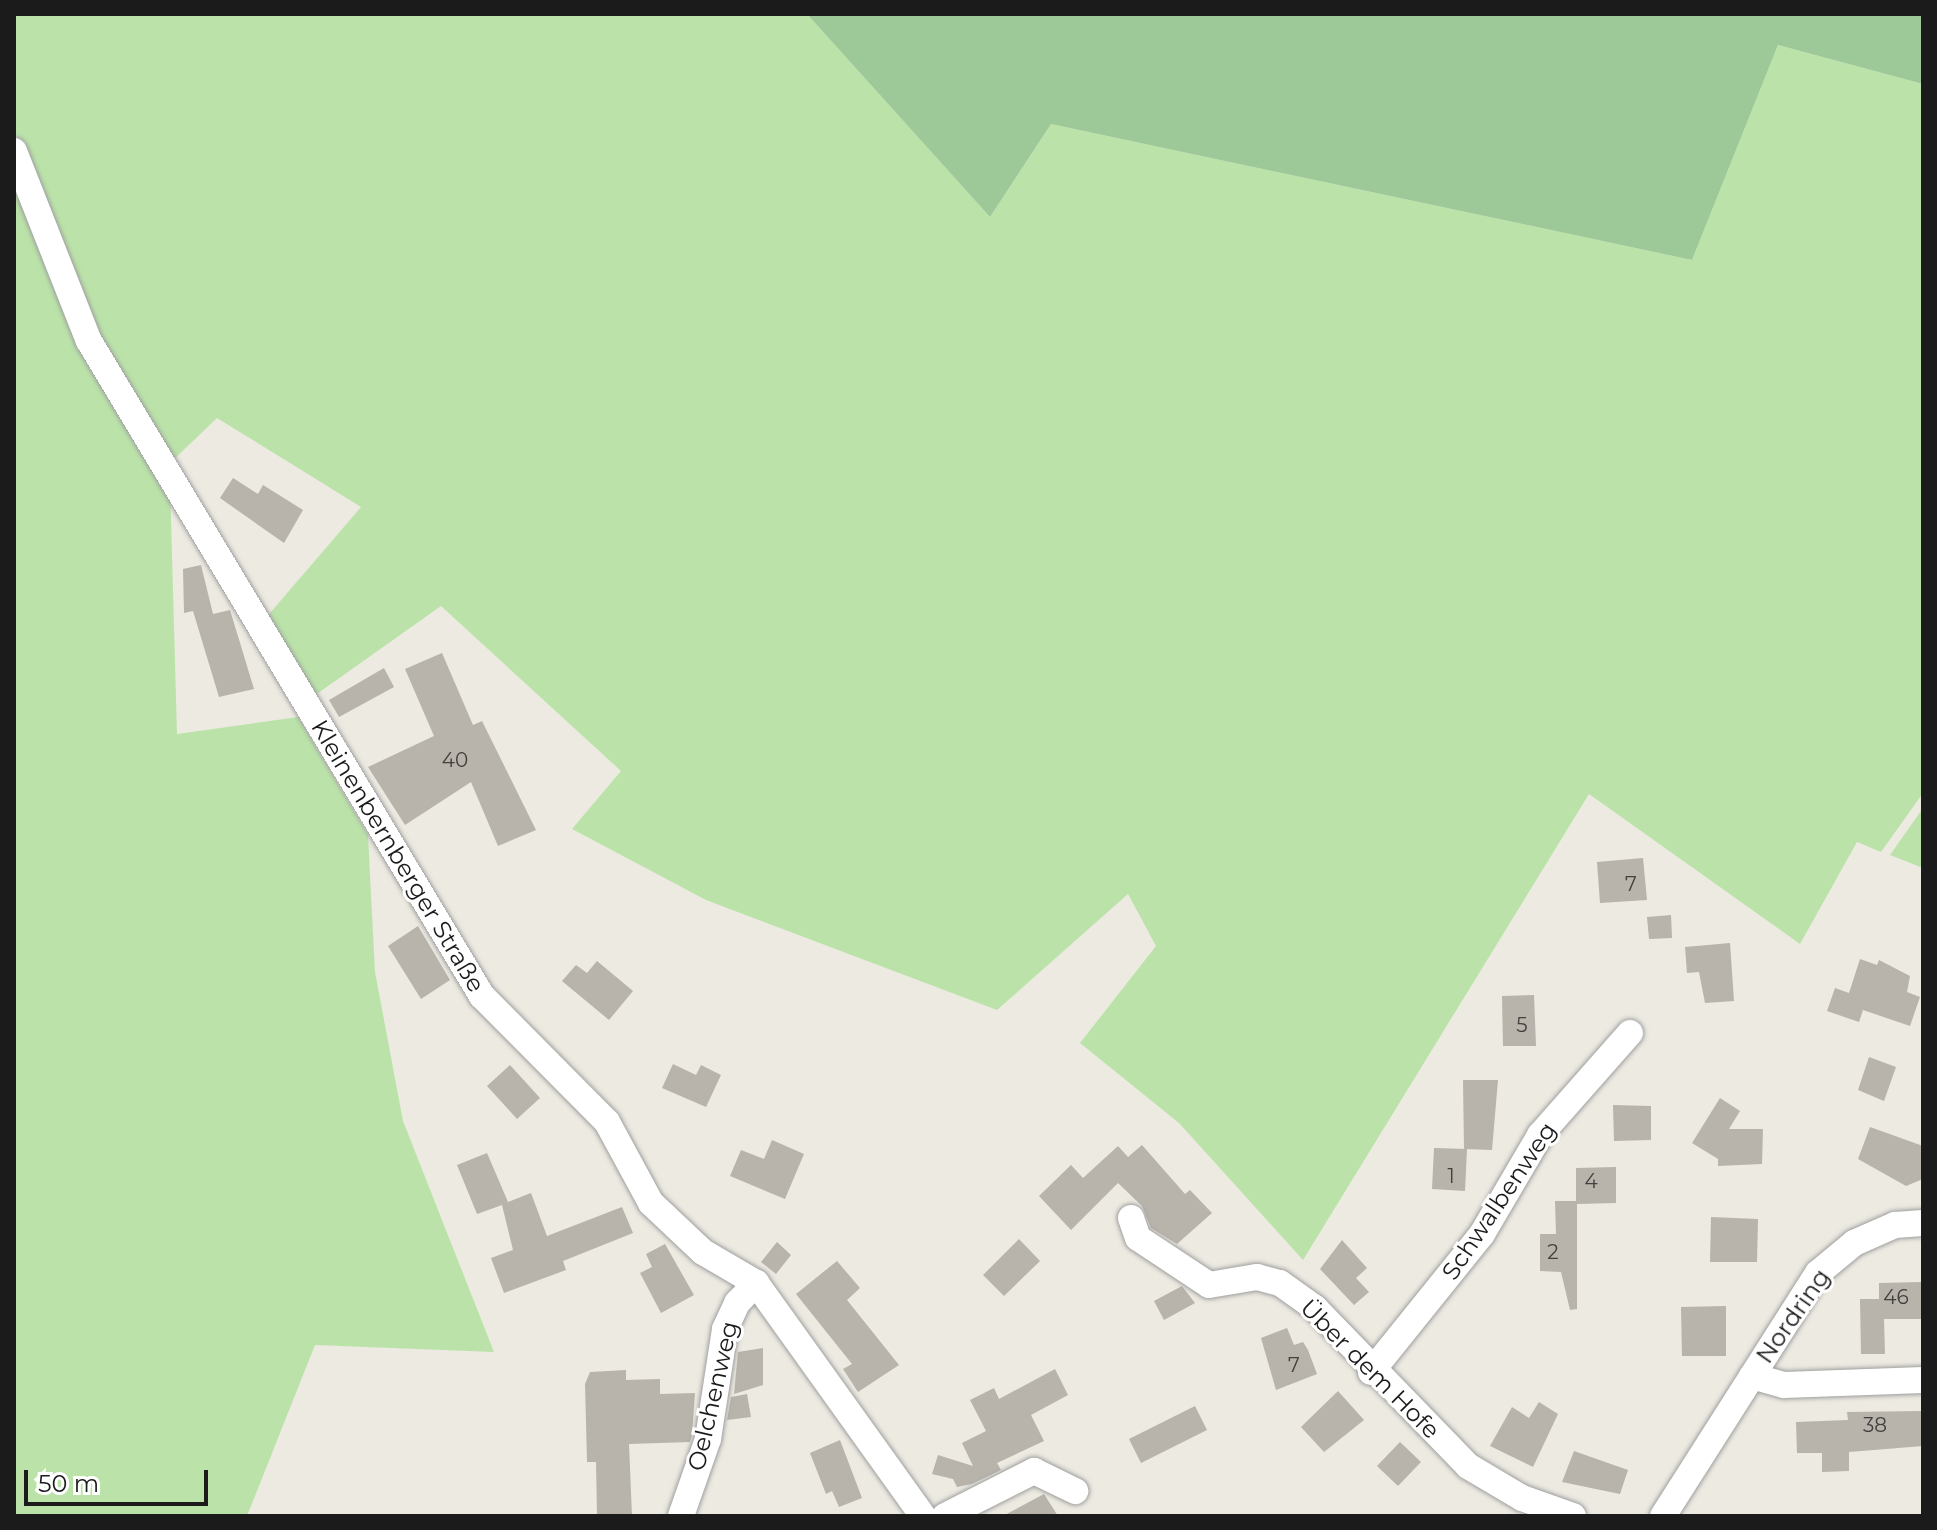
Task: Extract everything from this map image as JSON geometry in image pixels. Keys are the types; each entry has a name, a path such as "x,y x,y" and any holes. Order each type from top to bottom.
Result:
{"street":[{"name":"Kleinenbernberger Straße","path":"14,151 89,341 482,996 607,1122 651,1203 703,1252 756,1283 923,1516"},
{"name":"Schwalbenweg","path":"1371,1372 1482,1234 1540,1135 1630,1033"},
{"name":"Über dem Hofe","path":"1131,1218 1138,1238 1209,1285 1257,1277 1280,1283 1315,1308 1371,1372 1468,1466 1522,1498 1573,1516"},
{"name":"Nordring","path":"1663,1516 1818,1273 1854,1243 1895,1225 1923,1223"},
{"name":"Oelchenweg","path":"681,1516 708,1439 725,1329 737,1303 756,1283"},
{"name":"Nordring","path":"1752,1376 1784,1385 1923,1380"},
{"path":"945,1516 1034,1471 1075,1491"}],"green space":[{"path":"14,14 807,14 990,217 1051,124 1692,260 1778,45 1923,84 1923,793 1881,852 1857,842 1800,944 1589,794 1303,1260 1179,1123 1080,1043 1156,946 1128,894 997,1010 706,900 572,829 621,771 441,606 314,696 264,620 361,507 217,418 170,463 97,338 14,129"},
{"path":"807,14 1923,14 1923,84 1778,45 1692,260 1051,124 990,217"},
{"path":"14,172 170,483 177,734 298,717 368,835 375,972 403,1121 494,1352 315,1345 247,1516 14,1516"},
{"path":"1923,808 1923,868 1890,855"}],"building":[{"path":"233,478 258,494 263,485 303,510 284,543 220,498"},
{"path":"201,565 213,614 230,610 254,689 219,697 193,611 184,613 183,569"},
{"path":"442,653 473,725 482,721 536,830 498,846 471,782 405,825 368,767 434,736 405,669"},
{"path":"384,668 394,687 339,717 329,700"},
{"path":"1643,858 1647,900 1600,903 1597,862"},
{"path":"1671,915 1672,938 1649,939 1647,917"},
{"path":"418,926 450,980 421,999 388,946"},
{"path":"1730,943 1734,1001 1705,1003 1699,972 1687,973 1685,947"},
{"path":"1860,959 1877,965 1879,960 1910,976 1907,992 1920,997 1910,1026 1863,1010 1859,1022 1827,1011 1835,988 1849,993"},
{"path":"597,961 633,991 609,1020 562,981 576,965 587,973"},
{"path":"1534,995 1536,1046 1503,1046 1502,996"},
{"path":"1869,1057 1896,1067 1884,1101 1858,1090"},
{"path":"673,1064 696,1075 701,1065 721,1075 706,1107 662,1088"},
{"path":"510,1065 540,1098 517,1119 487,1086"},
{"path":"1463,1080 1498,1080 1492,1150 1464,1149"},
{"path":"1720,1098 1740,1111 1729,1129 1763,1129 1762,1164 1718,1166 1718,1159 1692,1143"},
{"path":"1613,1105 1651,1106 1651,1140 1614,1141"},
{"path":"1870,1127 1923,1146 1923,1179 1906,1186 1858,1159"},
{"path":"772,1140 804,1154 785,1199 730,1176 741,1150 764,1159"},
{"path":"1142,1145 1185,1194 1190,1190 1212,1213 1177,1244 1151,1228 1142,1206 1118,1183 1071,1230 1039,1196 1071,1165 1083,1178 1118,1146 1128,1157"},
{"path":"1434,1148 1467,1149 1465,1191 1432,1189"},
{"path":"487,1153 508,1202 531,1193 547,1236 622,1207 633,1233 563,1261 566,1270 504,1293 491,1258 513,1250 502,1205 477,1214 457,1165"},
{"path":"1616,1167 1616,1203 1577,1204 1577,1309 1570,1310 1561,1272 1540,1271 1540,1234 1556,1234 1555,1201 1576,1201 1576,1168"},
{"path":"1711,1217 1758,1219 1757,1262 1710,1262"},
{"path":"1019,1239 1040,1261 1004,1296 983,1275"},
{"path":"1342,1240 1367,1268 1356,1278 1369,1292 1354,1305 1320,1269"},
{"path":"777,1242 791,1255 776,1274 761,1262"},
{"path":"665,1244 694,1295 661,1313 640,1273 652,1267 646,1254"},
{"path":"837,1261 860,1288 847,1300 899,1365 858,1392 843,1369 852,1364 796,1294"},
{"path":"1921,1282 1923,1319 1884,1319 1885,1354 1861,1354 1860,1299 1879,1299 1879,1283"},
{"path":"1182,1286 1195,1303 1164,1320 1154,1301"},
{"path":"1726,1306 1726,1356 1682,1356 1681,1307"},
{"path":"1287,1328 1294,1345 1303,1342 1317,1374 1276,1390 1261,1338"},
{"path":"763,1348 763,1385 734,1394 738,1352"},
{"path":"1055,1369 1068,1395 1031,1415 1044,1441 997,1463 1001,1470 972,1484 957,1487 953,1479 932,1474 938,1455 973,1466 962,1443 986,1431 970,1400 994,1388 999,1399"},
{"path":"626,1370 626,1380 660,1379 660,1394 695,1393 692,1435 690,1442 629,1444 632,1516 597,1516 596,1462 587,1462 585,1384 590,1372"},
{"path":"1338,1391 1364,1420 1324,1452 1301,1427"},
{"path":"747,1394 751,1417 727,1420 731,1397"},
{"path":"1539,1402 1558,1414 1533,1467 1490,1446 1512,1407 1529,1418"},
{"path":"1195,1406 1207,1430 1141,1463 1129,1439"},
{"path":"1923,1411 1923,1446 1849,1452 1849,1471 1822,1472 1822,1453 1797,1453 1796,1422 1848,1420 1847,1412"},
{"path":"840,1440 862,1498 839,1507 832,1491 826,1494 810,1453"},
{"path":"1400,1442 1421,1462 1398,1486 1377,1466"},
{"path":"1574,1451 1628,1470 1620,1494 1562,1482"},
{"path":"1044,1494 1058,1516 1003,1516"}]}
